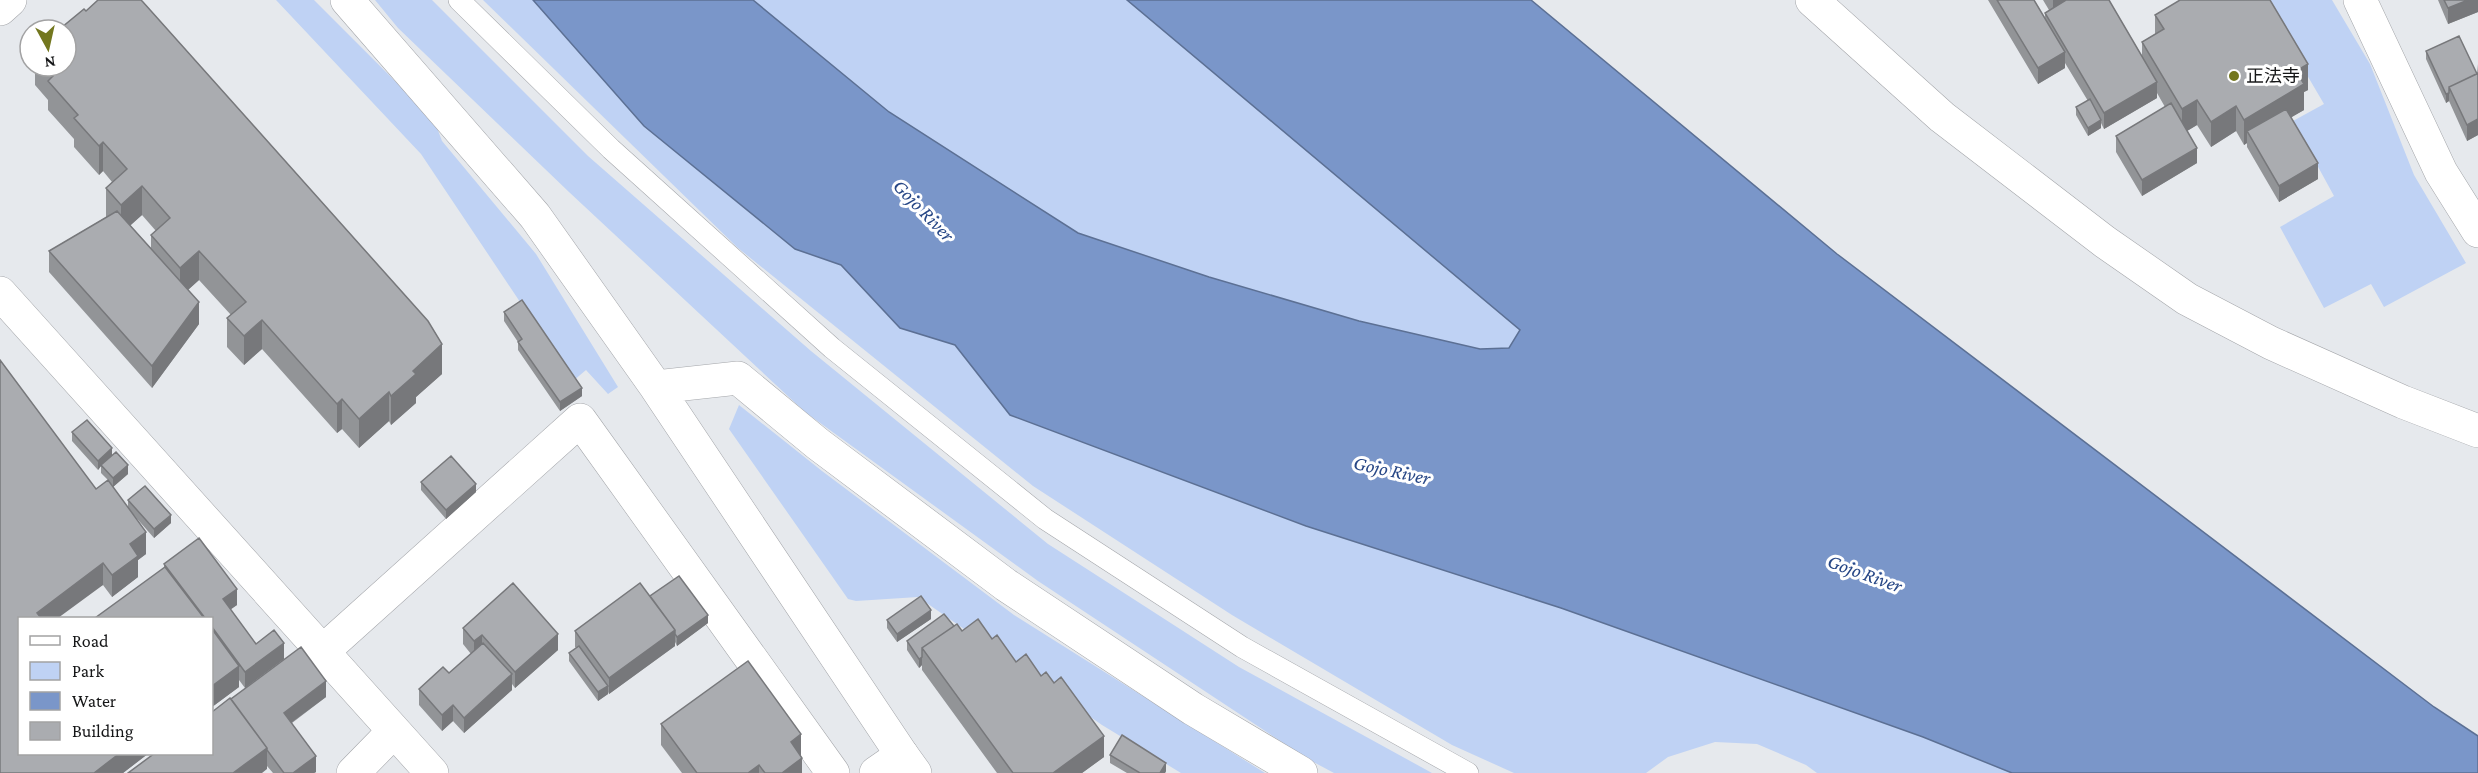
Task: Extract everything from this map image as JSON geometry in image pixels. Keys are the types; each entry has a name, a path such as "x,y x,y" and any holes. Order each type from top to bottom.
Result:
{"street":[{"path":"0,9 10,0"},
{"path":"347,0 535,216 656,387 898,767"},
{"path":"1812,0 1942,117 2105,242 2187,299 2271,343 2403,402 2478,431"},
{"path":"2360,0 2441,172 2478,231"},
{"path":"0,293 432,773"},
{"path":"656,387 738,378 818,444 1006,585 1193,709 1301,773"},
{"path":"322,652 580,420 833,773"},
{"path":"353,773 394,731"}],"lane":[{"path":"459,0 610,149 832,348 1045,519 1242,647 1468,773"}],"green space":[{"path":"276,0 314,0 434,120 442,141 536,254 618,387 608,394 586,370 573,381 421,154"},
{"path":"375,0 432,0 588,156 811,351 1048,544 1239,667 1432,773 1334,773 1306,758 1038,581 805,412 569,192 398,28"},
{"path":"483,0 533,0 645,126 795,249 841,265 900,327 955,345 1010,415 1306,526 1561,608 1923,737 2012,773 1817,773 1806,765 1757,744 1715,742 1668,757 1646,773 1514,773 1452,745 1232,615 1033,486 738,248"},
{"path":"753,0 1127,0 1520,330 1509,348 1480,349 1359,321 1209,277 1078,233 889,112"},
{"path":"2263,0 2332,0 2370,64 2414,175 2466,263 2384,307 2371,284 2324,308 2280,227 2334,196 2293,121 2324,104"},
{"path":"739,405 822,471 1014,615 1265,773 1181,773 1102,725 918,597 856,601 848,599 729,429"}],"water":[{"name":"Gojo River","path":"533,0 753,0 889,112 1078,233 1209,277 1359,321 1480,349 1509,348 1520,330 1127,0 1531,0 1837,254 2434,707 2478,736 2478,773 2012,773 1923,737 1561,608 1306,526 1010,415 955,345 900,328 841,265 795,249 644,126"}],"building":[{"path":"98,0 141,0 428,321 442,344 413,371 416,374 391,396 389,392 359,419 342,399 337,404 262,320 244,336 227,318 246,302 199,251 180,268 151,235 170,218 142,186 121,205 106,188 127,169 103,142 99,146 74,118 78,115 48,81 51,78 78,78 78,18 73,18 84,9 86,11"},
{"path":"1997,0 2034,0 2065,52 2038,68"},
{"path":"2066,0 2109,0 2157,82 2104,113 2045,13"},
{"path":"2180,0 2270,0 2308,64 2296,71 2304,84 2244,120 2236,106 2211,122 2197,100 2182,109 2142,42 2164,29 2155,15"},
{"path":"2444,0 2468,0 2448,8"},
{"path":"2459,36 2477,74 2449,87 2449,93 2446,94 2426,51"},
{"path":"2478,73 2478,119 2467,125 2449,87"},
{"path":"2090,99 2101,120 2088,128 2076,107"},
{"path":"2171,103 2197,148 2142,180 2116,136"},
{"path":"2286,109 2318,163 2279,186 2247,131"},
{"path":"117,211 199,302 152,366 49,251"},
{"path":"522,300 582,388 560,402 518,342 522,339 504,312"},
{"path":"0,360 96,489 108,480 146,532 130,544 138,556 112,575 103,563 37,613 40,617 18,617 18,755 117,755 94,773 0,773"},
{"path":"87,420 112,448 98,461 72,432"},
{"path":"116,452 128,465 113,478 101,465"},
{"path":"451,456 476,484 446,510 421,482"},
{"path":"145,486 171,515 154,529 128,500"},
{"path":"199,538 237,589 223,599 256,644 274,630 284,643 245,672 213,628 213,617 204,617 164,564"},
{"path":"165,567 203,617 96,617"},
{"path":"679,576 708,615 677,637 675,630 650,596"},
{"path":"513,583 558,634 515,672 482,635 474,641 463,628"},
{"path":"640,583 675,630 609,678 575,631"},
{"path":"921,596 931,610 897,634 887,620"},
{"path":"944,614 954,626 922,648 922,657 919,659 907,641"},
{"path":"978,619 992,639 997,635 1016,662 1026,654 1041,676 1046,672 1054,683 1061,677 1104,736 1053,773 1013,773 922,648 957,624 962,631"},
{"path":"213,630 239,666 213,685"},
{"path":"483,643 512,674 464,718 453,705 442,715 419,689 443,667 449,673"},
{"path":"579,646 608,686 598,692 569,653"},
{"path":"301,647 326,681 284,713 316,756 293,773 284,773 231,699"},
{"path":"748,661 801,734 791,742 802,758 782,773 765,773 759,765 748,773 697,773 661,724"},
{"path":"230,698 267,748 233,773 128,773 152,755 213,755 213,711"},
{"path":"1122,735 1166,763 1160,773 1140,773 1110,755"}],"place":[{"name":"正法寺","path":"2234,76"}]}
